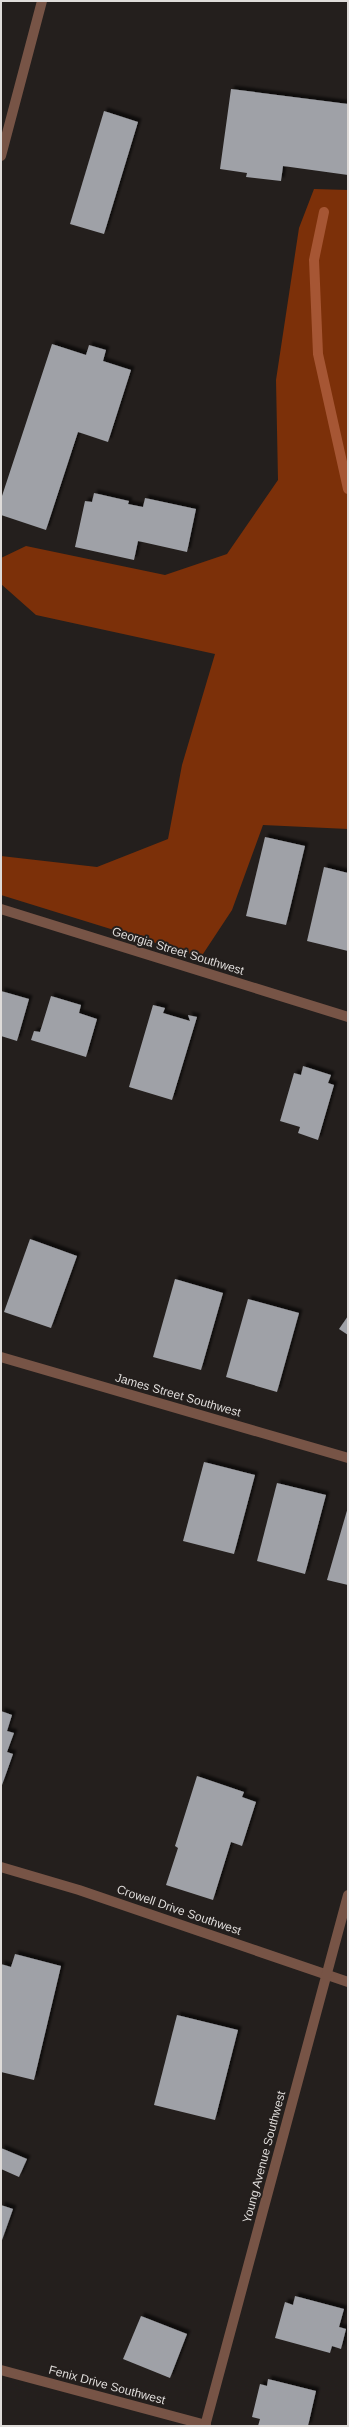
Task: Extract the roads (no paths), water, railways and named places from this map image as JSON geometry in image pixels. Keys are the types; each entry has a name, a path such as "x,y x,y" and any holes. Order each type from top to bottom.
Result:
{"street":[{"path":"1,156 42,1"},
{"name":"Georgia Street Southwest","path":"1,909 348,1017"},
{"name":"James Street Southwest","path":"1,1357 348,1458"},
{"name":"Crowell Drive Southwest","path":"1,1867 79,1890 327,1973 348,1982"},
{"name":"Young Avenue Southwest","path":"205,2426 348,1895"},
{"name":"Fenix Drive Southwest","path":"1,2370 205,2426"}],"waterway":[{"path":"324,212 314,260 318,354 348,489"}]}
